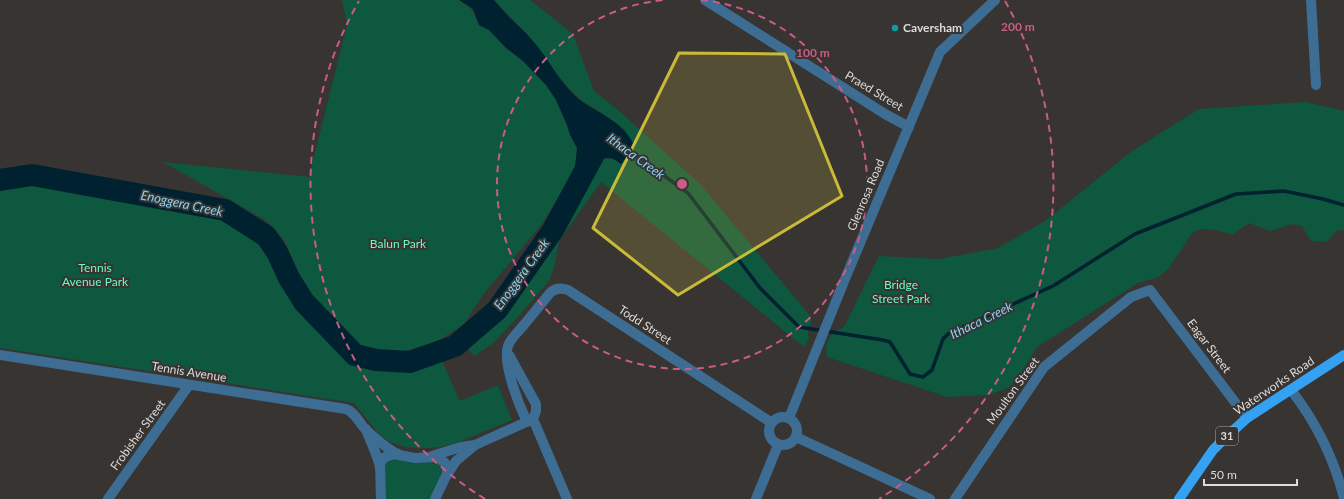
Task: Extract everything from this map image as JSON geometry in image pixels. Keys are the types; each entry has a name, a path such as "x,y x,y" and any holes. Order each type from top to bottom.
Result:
{"main road":[{"name":"Waterworks Road","path":"1179,499 1213,450 1247,418 1344,355"}],"street":[{"name":"Praed Street","path":"704,0 885,114 909,127"},
{"name":"Glenrosa Road","path":"789,418 814,353 940,52 995,0"},
{"path":"1310,0 1316,85"},
{"name":"Todd Street","path":"507,351 509,343 513,337 551,292 556,289 568,290 772,423"},
{"name":"Eagar Street","path":"1150,290 1247,418"},
{"name":"Moulton Street","path":"955,499 1044,367 1131,297 1150,290"},
{"path":"427,458 461,447 475,445 530,421 536,411 536,404 507,351"},
{"path":"507,351 510,376 519,405 530,421 567,499"},
{"name":"Tennis Avenue","path":"0,355 346,409 354,414 366,429 384,446 400,455"},
{"name":"Frobisher Street","path":"108,499 190,385"},
{"path":"1291,390 1305,408 1325,444 1339,477 1344,498"},
{"path":"779,418 789,418 793,422 796,426 797,432 796,437 789,445 778,445 774,443 769,431 772,423 779,418"},
{"name":"Tennis Avenue","path":"366,429 370,443 378,459 380,469 381,499"},
{"path":"796,437 930,499"},
{"path":"435,499 456,461 475,445"},
{"path":"756,499 778,445"},
{"path":"380,469 380,463 384,458 391,454 415,458 437,458 443,461 447,468 447,476"}],"highlighted area":[{"path":"679,53 785,54 842,196 678,295 593,228"}],"green space":[{"name":"Balun Park","path":"342,0 459,0 464,3 472,10 479,25 489,30 506,48 523,61 546,85 556,100 570,135 576,144 578,152 575,167 557,200 540,226 483,295 464,324 438,341 405,351 381,354 355,346 345,336 331,315 306,290 284,240 267,221 163,162 309,177 347,25"},
{"path":"494,0 530,0 573,34 594,91 617,109 701,185 811,317 811,324 807,327 809,339 804,347 601,182 559,241 554,268 549,281 493,343 474,356 464,345 495,318 552,237 591,167 604,159 613,159 625,130 575,95 560,79 532,40"},
{"name":"Bridge Street Park","path":"1306,102 1344,111 1344,230 1336,231 1327,242 1311,241 1302,226 1293,224 1270,231 1249,223 1232,235 1216,230 1202,229 1193,232 1169,268 1159,277 1138,283 1037,347 1021,373 1008,388 988,395 947,397 827,357 826,347 829,339 835,332 844,327 879,256 939,259 998,248 1045,221 1132,151 1199,109"},
{"name":"Tennis Avenue Park","path":"32,175 225,210 266,236 277,252 289,278 304,302 355,355 376,360 410,362 455,346 442,361 460,401 498,385 512,420 454,444 435,448 406,447 388,441 380,435 354,403 0,348 0,180"},
{"path":"395,459 433,462 441,468 440,479 429,499 384,499 384,464 388,460"}],"water":[{"path":"459,0 494,0 538,47 575,96 612,120 625,131 635,147 621,164 611,158 604,158 593,165 583,181 572,173 575,167 577,148 570,135 556,100 546,85 523,61 506,48 489,30 479,25 473,9"}],"waterway":[{"name":"Ithaca Creek","path":"627,149 688,193 760,288 799,327 890,342 910,374 923,377 932,370 943,339 949,333 1053,286 1135,234 1236,194 1284,191 1344,205"},
{"name":"Enoggera Creek","path":"0,180 32,175 225,210 266,236 277,252 289,278 304,302 355,355 376,360 410,362 455,346 497,310 553,230 593,156 593,153"}],"place":[{"name":"Caversham","path":"895,28"}]}
